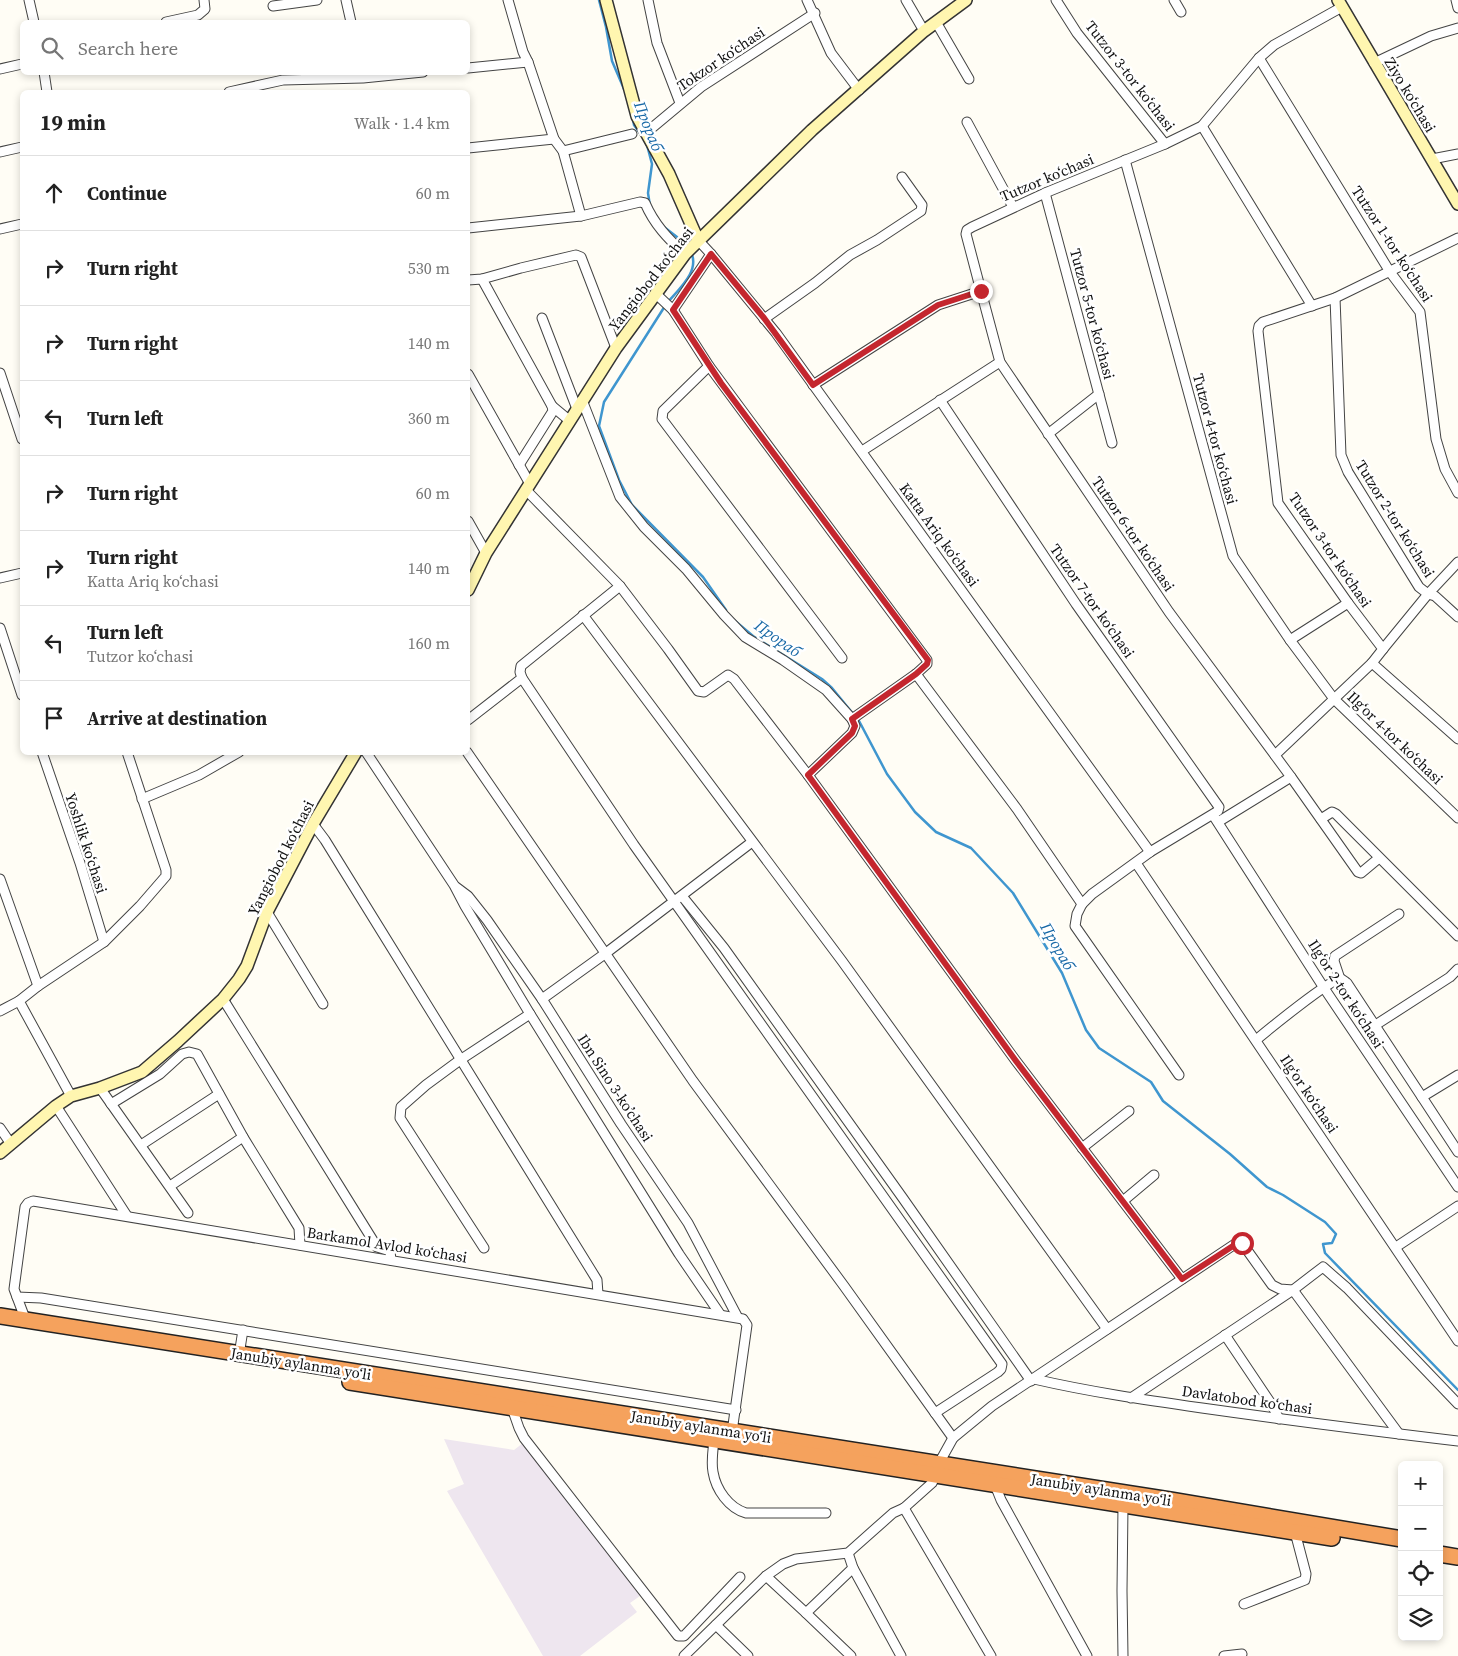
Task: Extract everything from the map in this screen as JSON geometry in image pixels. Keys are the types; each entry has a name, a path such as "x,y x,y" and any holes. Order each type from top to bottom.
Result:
{"highway":[{"name":"Janubiy aylanma yoʻli","path":"0,1316 732,1432 937,1470 995,1485 1398,1547"},
{"name":"Janubiy aylanma yoʻli","path":"0,1327 714,1440 937,1470 1398,1538"},
{"path":"1443,1545 1458,1547"},
{"path":"1443,1555 1458,1557"}],"street":[{"path":"29,0 34,20"},
{"path":"273,6 317,0"},
{"path":"346,0 351,20"},
{"path":"508,0 523,52 554,139 563,151 580,216"},
{"path":"606,0 637,116 669,174 698,240"},
{"path":"648,0 657,43 680,103"},
{"path":"807,0 832,52 858,90"},
{"path":"906,0 924,31"},
{"name":"Yangiobod koʻchasi","path":"470,586 486,553 616,348 685,254 812,130 924,31 966,0"},
{"name":"Tutzor 3-tor koʻchasi","path":"1056,0 1077,33 1165,144"},
{"path":"1174,0 1181,12"},
{"path":"1456,0 1458,8"},
{"path":"175,20 198,15 205,10 205,1"},
{"name":"Tutzor koʻchasi","path":"981,291 966,234 967,230 1013,207 1165,144 1202,126 1258,58 1274,45 1340,3"},
{"name":"Ziyo koʻchasi","path":"1340,3 1458,204"},
{"name":"Tokzor koʻchasi","path":"647,132 701,87 815,14"},
{"path":"936,22 968,79"},
{"path":"1374,63 1431,36 1458,28"},
{"name":"Tutzor 1-tor koʻchasi","path":"1258,58 1390,272 1420,312 1436,439 1445,469 1458,494"},
{"path":"470,68 528,62"},
{"path":"0,69 20,64"},
{"path":"44,75 47,90"},
{"path":"237,90 282,80 362,75"},
{"path":"967,122 1013,207"},
{"path":"1202,126 1312,306 1335,298 1458,238"},
{"path":"563,151 632,134"},
{"path":"470,148 554,139"},
{"path":"0,152 20,147"},
{"path":"1432,159 1458,154"},
{"name":"Tutzor 4-tor koʻchasi","path":"1125,160 1233,556 1290,640 1334,699"},
{"path":"764,318 815,283 850,255 921,211 922,205 902,177"},
{"name":"Tutzor 5-tor koʻchasi","path":"1045,193 1112,442"},
{"path":"470,228 580,216 640,202 645,203 653,220 672,243 685,254"},
{"path":"0,228 20,224"},
{"name":"Katta Ariq koʻchasi","path":"698,240 764,318 862,451 1150,852"},
{"path":"673,310 711,254"},
{"path":"470,280 482,279 576,255 581,257 616,348"},
{"path":"482,279 552,406 551,416 520,465"},
{"path":"813,385 938,305 981,291"},
{"name":"Tutzor 6-tor koʻchasi","path":"981,291 1000,362 1169,612 1275,755 1359,873 1379,858"},
{"path":"655,293 673,310 709,366 926,656 927,664 916,674 855,717"},
{"name":"Tutzor 2-tor koʻchasi","path":"1335,298 1341,455 1348,472 1419,587 1434,596 1458,617"},
{"name":"Tutzor 3-tor koʻchasi","path":"1312,306 1263,322 1258,328 1276,497 1282,509 1348,603 1383,649"},
{"path":"542,318 620,497 644,527 686,569 745,637 783,660 826,690 855,717 855,726 852,733 808,775"},
{"path":"862,451 1000,362"},
{"path":"709,366 663,411 662,420 842,658"},
{"path":"0,373 20,432"},
{"path":"470,378 520,465 528,487 620,586 698,691 704,692 724,677 731,676 808,775 1082,1148 1182,1279"},
{"path":"1048,434 1099,394"},
{"name":"Tutzor 7-tor koʻchasi","path":"940,400 1076,604 1216,801 1219,807 1215,818"},
{"path":"552,406 570,420"},
{"path":"470,525 486,553"},
{"path":"1275,755 1372,663 1428,594 1458,562"},
{"path":"0,578 20,573"},
{"path":"620,586 522,666 520,672 522,678 634,845 678,898 724,948 1032,1380"},
{"path":"1290,640 1348,603"},
{"path":"583,615 842,961 1107,1329"},
{"path":"0,628 20,689"},
{"path":"1372,663 1458,739"},
{"path":"916,674 1018,809 1082,904"},
{"path":"470,718 522,678"},
{"name":"Ilgʻor 4-tor koʻchasi","path":"1334,699 1458,818"},
{"name":"Yoshlik koʻchasi","path":"43,755 80,863 104,942"},
{"path":"0,1011 19,1001 104,942 140,906 166,876 166,870 128,755"},
{"path":"142,799 199,774 234,755"},
{"name":"Yangiobod koʻchasi","path":"0,1153 56,1106 71,1096 100,1088 142,1072 223,999 247,966 267,912 313,824 352,755"},
{"name":"Ibn Sino 3-koʼchasi","path":"368,755 454,885 464,906 530,1014 679,1254 720,1314"},
{"path":"469,755 693,1080 953,1438"},
{"path":"1179,1075 1075,926 1077,914 1082,904 1092,894 1150,852 1291,777"},
{"path":"1321,820 1332,812 1336,814 1458,936"},
{"name":"Ilgʻor 2-tor koʻchasi","path":"1215,818 1324,988 1458,1187"},
{"path":"313,824 325,840 596,1280 598,1294"},
{"path":"542,999 752,842"},
{"name":"Ilgʻor koʻchasi","path":"1136,863 1458,1341"},
{"path":"0,879 38,986"},
{"name":"Ibn Sino 3-koʼchasi","path":"454,885 468,896 542,999 621,1124 688,1223 736,1316"},
{"path":"678,898 777,1048 1002,1364 1001,1369 935,1413"},
{"path":"267,912 323,1004"},
{"path":"1399,914 1335,956 1334,961 1340,979 1347,983 1458,1152"},
{"path":"1374,1026 1450,977 1458,969"},
{"path":"1256,1040 1324,988 1340,979"},
{"path":"223,999 377,1247 390,1252 391,1260"},
{"path":"19,1001 71,1096"},
{"path":"484,1248 400,1118 401,1107 426,1085 460,1060 530,1014"},
{"path":"112,1104 160,1074 182,1054 189,1052 197,1054 299,1228 300,1245"},
{"path":"1422,1098 1458,1075"},
{"path":"100,1088 188,1213"},
{"path":"141,1145 219,1094"},
{"path":"56,1106 127,1216"},
{"path":"1082,1148 1129,1111"},
{"path":"0,1128 11,1144"},
{"path":"170,1186 244,1137"},
{"path":"1123,1201 1154,1175"},
{"name":"Barkamol Avlod koʻchasi","path":"26,1321 14,1289 26,1207 28,1203 33,1201 736,1316"},
{"path":"1396,1247 1458,1206"},
{"path":"684,1656 766,1576 783,1564 796,1559 848,1553 893,1514 904,1508 932,1483 953,1438 992,1406 1238,1242 1242,1243 1272,1285 1280,1289 1293,1290 1399,1434"},
{"path":"1131,1398 1293,1290 1324,1267 1347,1288 1458,1404"},
{"path":"18,1297 41,1298 736,1410"},
{"path":"961,1304 972,1298"},
{"path":"732,1432 747,1325 743,1318 736,1316"},
{"path":"239,1355 243,1330"},
{"path":"1225,1335 1272,1405 1279,1419"},
{"name":"Davlatobod koʻchasi","path":"1032,1380 1131,1398 1279,1419 1458,1441"},
{"path":"512,1408 524,1438 678,1636 684,1636 740,1577"},
{"path":"714,1440 712,1470 714,1478 730,1506 737,1511 746,1514 826,1513"},
{"path":"995,1485 1001,1500 1087,1656"},
{"path":"1123,1506 1123,1656"},
{"path":"904,1508 991,1656"},
{"path":"1244,1604 1305,1580 1306,1574 1295,1532"},
{"path":"848,1553 853,1568 901,1656"},
{"path":"806,1613 853,1568"},
{"path":"766,1576 851,1656"},
{"path":"716,1625 748,1656"},
{"path":"1224,1656 1242,1654"}],"shaded area":[{"path":"444,1439 514,1450 523,1443 640,1596 630,1603 637,1612 580,1656 543,1656 447,1491 464,1484"}],"waterway":[{"name":"Прораб","path":"599,0 612,61 624,89"},
{"name":"Прораб","path":"633,119 634,125 642,136"},
{"name":"Прораб","path":"647,145 652,164 648,193 650,206"},
{"name":"Прораб","path":"664,227 687,248"},
{"name":"Прораб","path":"668,302 683,285 691,272 693,266 691,252"},
{"name":"Прораб","path":"665,306 604,402 599,426 619,480 632,505 703,577 726,610"},
{"name":"Прораб","path":"734,620 753,636 822,679 854,715"},
{"name":"Прораб","path":"858,719 887,774 915,812 936,832 971,848 1013,893 1062,973 1086,1030 1099,1048 1151,1082 1163,1101 1230,1154 1267,1187 1325,1222 1336,1234 1332,1243 1323,1244 1325,1253 1458,1390"}],"route":[{"path":"981,291 938,305 813,385 776,333 711,254 673,310 721,383 928,660 927,664 916,674 852,719 855,726 852,733 808,775 1016,1061 1182,1279 1238,1242 1242,1243"}]}
